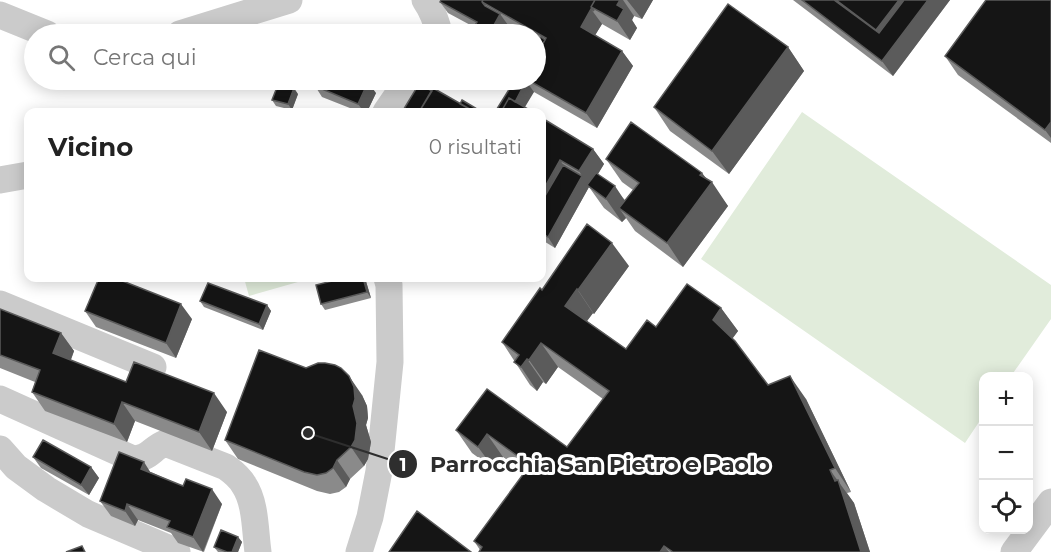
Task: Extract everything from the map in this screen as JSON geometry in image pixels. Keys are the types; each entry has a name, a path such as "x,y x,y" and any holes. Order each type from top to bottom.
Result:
{"street":[{"path":"212,24 290,0"},
{"path":"425,0 437,24"},
{"path":"0,15 24,25"},
{"path":"389,108 401,90"},
{"path":"0,180 24,177"},
{"path":"359,552 370,517 380,460 390,362 388,282"},
{"path":"0,303 153,367"},
{"path":"0,399 133,459 141,459 151,454 165,443 226,468 244,484 254,515 258,552"},
{"path":"0,448 16,467 87,514 177,552"},
{"path":"1014,552 1051,502"}],"green space":[{"path":"802,112 1051,285 1051,319 1014,372 979,372 979,422 965,443 701,259"},
{"path":"245,282 298,282 249,296"}],"building":[{"path":"441,0 483,0 485,6 500,14 494,24 476,24 477,22 440,2"},
{"path":"483,0 595,0 591,7 594,11 591,9 581,27 622,51 586,113 546,90 546,24 521,24 482,2"},
{"path":"595,0 620,0 617,5 624,9 617,21 591,7"},
{"path":"802,0 834,0 879,33 904,0 928,0 882,61"},
{"path":"836,0 899,0 876,30"},
{"path":"986,0 1051,0 1051,122 1045,130 945,56"},
{"path":"728,4 788,47 712,151 654,107"},
{"path":"276,90 293,90 288,104 272,100"},
{"path":"325,90 364,90 358,104"},
{"path":"415,90 432,91 421,108 404,108"},
{"path":"432,90 436,90 468,108 421,108"},
{"path":"509,90 521,90 515,102 509,98 503,108 498,108"},
{"path":"509,98 526,108 503,108"},
{"path":"462,100 475,108 468,108 460,104"},
{"path":"546,120 593,149 579,171 560,160 546,185"},
{"path":"631,122 712,182 667,243 619,208 639,183 606,159"},
{"path":"563,165 582,176 548,237 546,236 546,194"},
{"path":"596,173 615,186 606,199 587,185"},
{"path":"587,224 612,243 565,306 626,349 647,320 656,327 687,284 721,308 713,320 735,341 768,385 790,376 835,468 830,470 835,481 838,480 861,552 673,552 664,546 660,552 479,552 482,547 474,541 530,465 487,434 478,447 456,430 487,389 567,447 609,391 541,343 521,367 514,362 519,355 502,342 540,288 542,290"},
{"path":"97,282 125,282 181,304 166,343 85,311"},
{"path":"328,282 364,282 367,292 321,304 316,285"},
{"path":"208,283 267,305 259,324 200,301"},
{"path":"0,309 61,333 53,353 126,382 134,362 214,393 199,432 122,402 114,424 32,392 40,370 0,355"},
{"path":"259,350 306,368 318,363 335,365 349,376 354,387 353,406 357,423 355,440 333,468 326,473 317,475 304,472 225,440"},
{"path":"43,440 91,467 81,485 33,457"},
{"path":"119,452 144,462 141,469 183,486 186,479 212,489 193,537 167,527 170,521 127,504 125,511 100,501"},
{"path":"417,511 471,552 389,552"},
{"path":"221,530 238,537 232,552 214,547"},
{"path":"82,546 85,552 66,552"}],"place":[{"name":"Parrocchia San Pietro e Paolo","path":"308,433"}]}
